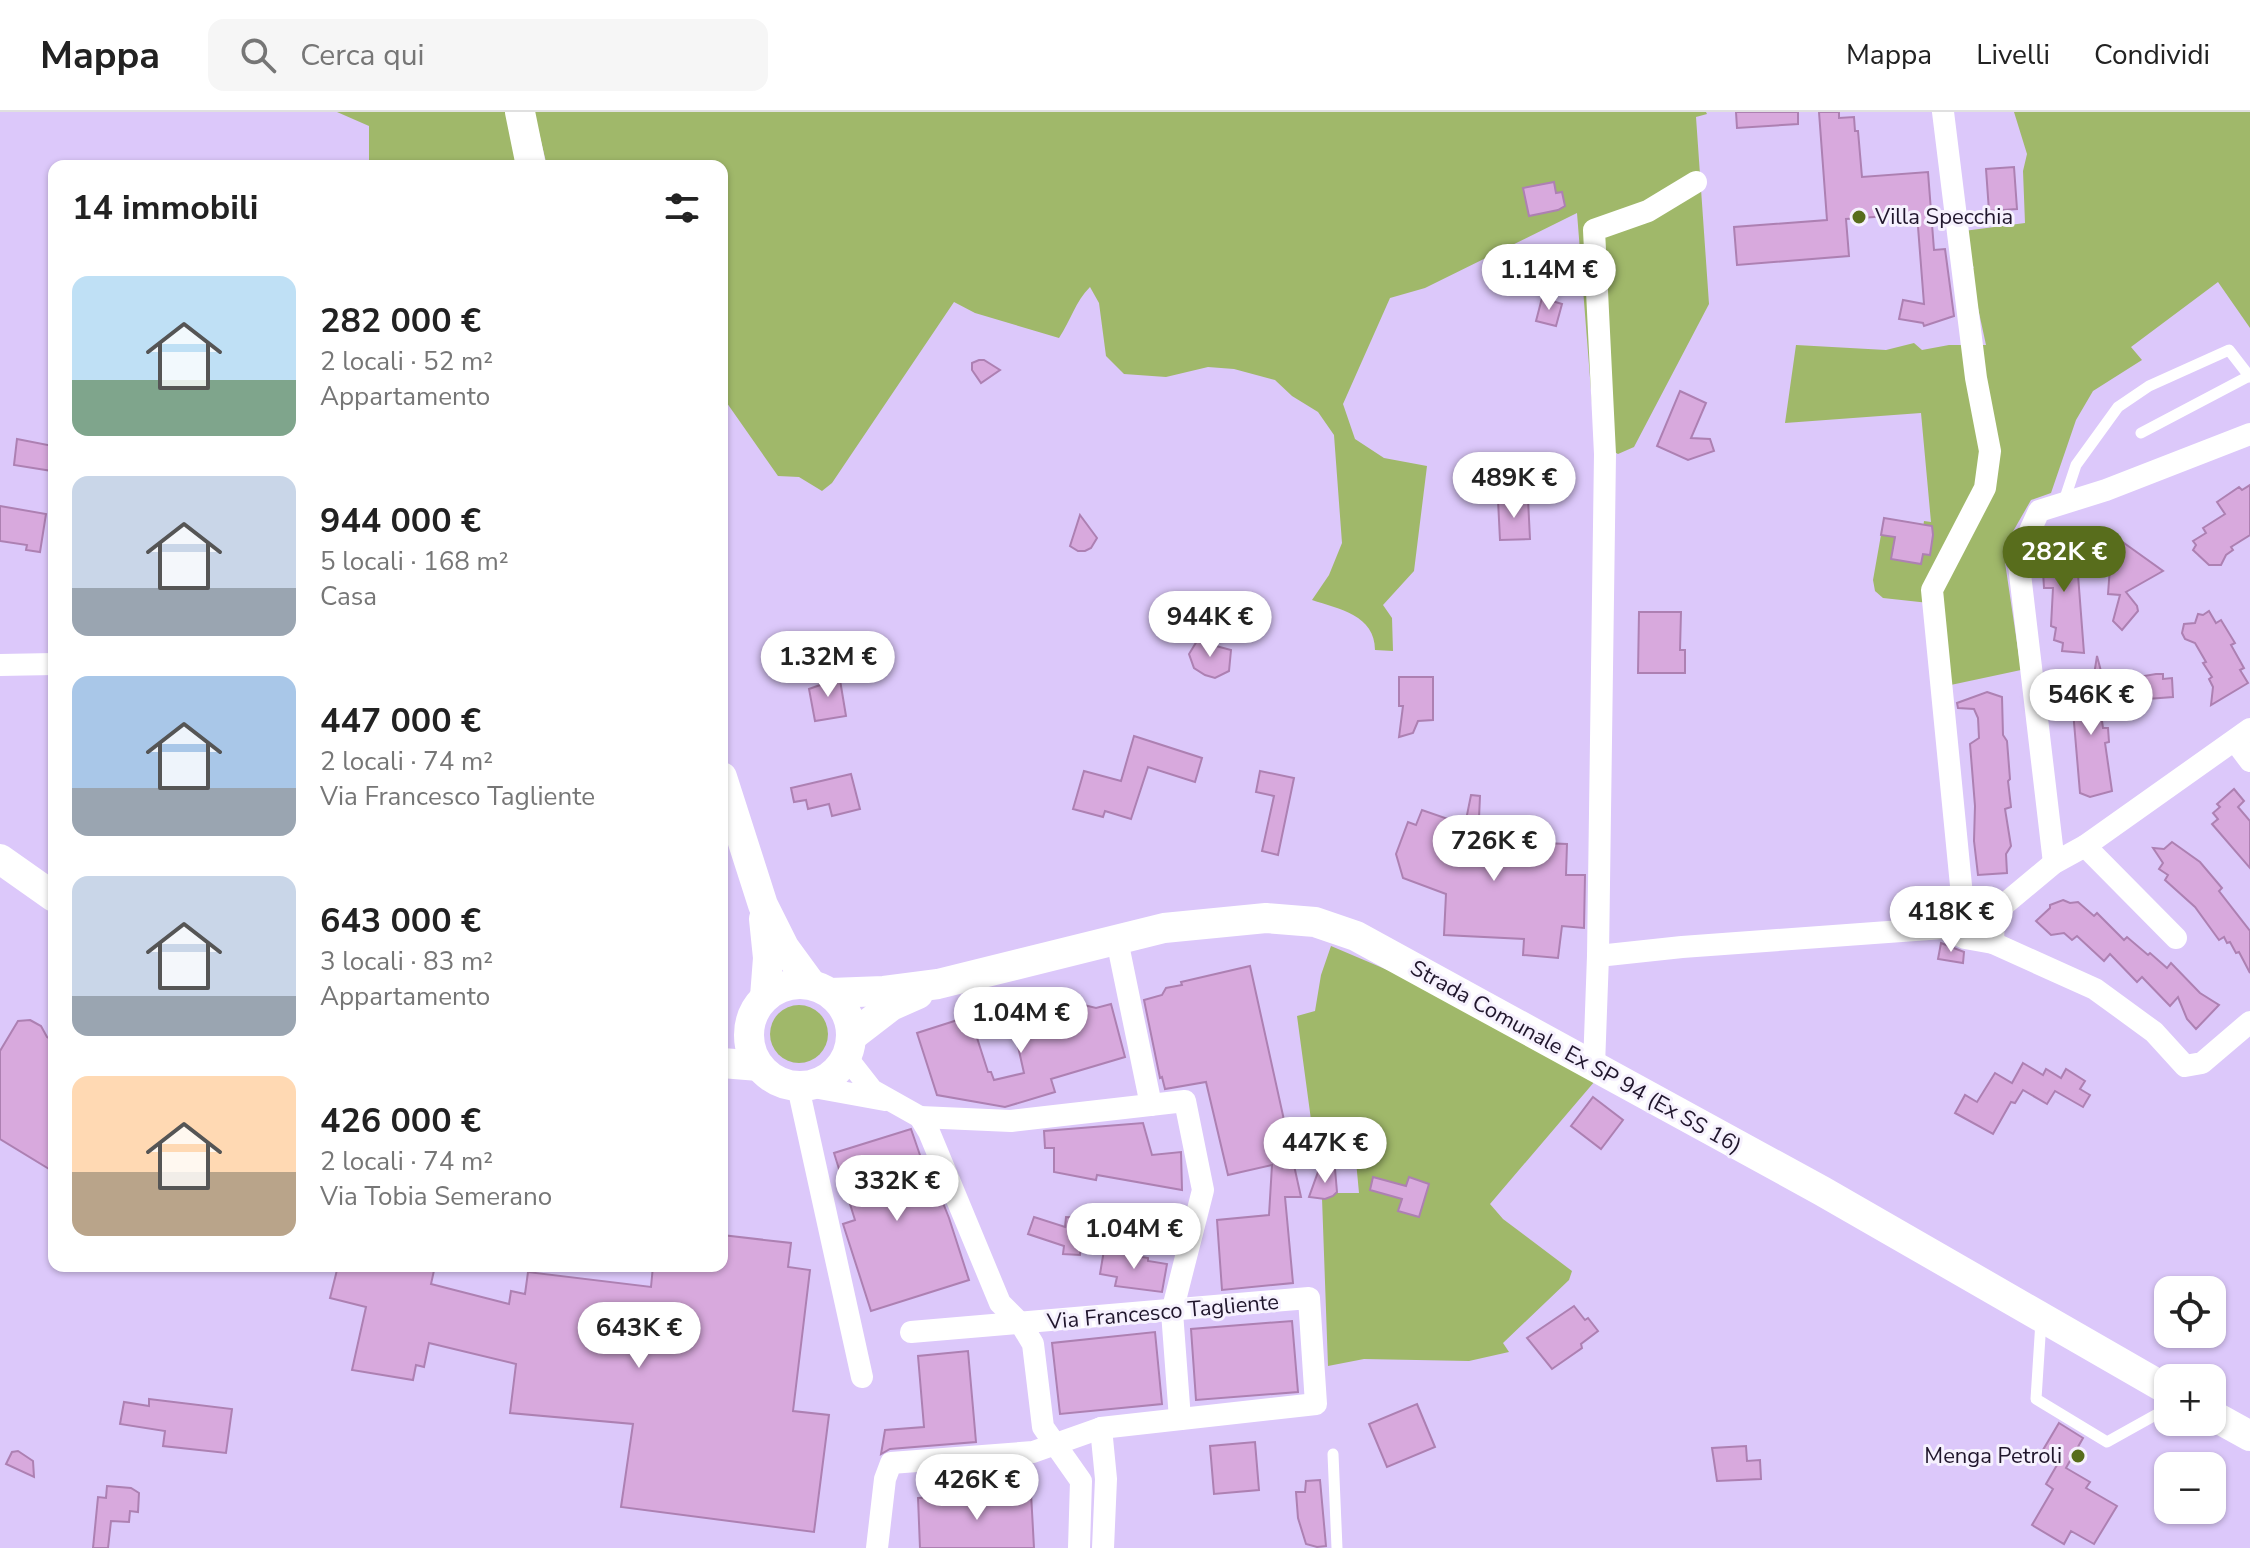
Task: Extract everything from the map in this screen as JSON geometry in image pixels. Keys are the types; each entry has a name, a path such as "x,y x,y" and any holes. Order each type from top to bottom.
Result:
{"main road":[{"path":"520,112 530,160"},
{"path":"728,796 763,905 784,947 820,989 842,1005 850,1019 850,1047 837,1071 824,1081 803,1086 783,1084 770,1077 752,1054 749,1027 757,1006 778,988 794,984 820,989"},
{"path":"0,859 48,893"},
{"path":"763,905 768,958 765,997"},
{"name":"Strada Comunale Ex SP 94 (Ex SS 16)","path":"820,989 884,991 938,984 1164,928 1266,918 1315,922 1356,936 1594,1066 1822,1191 2154,1382"},
{"name":"Strada Comunale Ex SP 94 (Ex SS 16)","path":"850,1047 891,1006 938,984"},
{"path":"728,1039 749,1027"},
{"path":"728,1063 759,1066"},
{"path":"2226,1423 2250,1436"}],"street":[{"path":"1943,112 1976,378 1990,451 1985,488 1932,590 1964,916"},
{"path":"1594,1066 1605,454 1594,230 1648,211 1696,182"},
{"path":"2054,863 2018,557 2039,511 2106,490 2250,434"},
{"path":"0,665 48,664"},
{"path":"1598,956 1943,928 1964,916 1994,913 2054,863 2085,846 2242,735 2250,761"},
{"path":"2085,846 2176,938"},
{"path":"1993,943 1994,913"},
{"path":"1943,928 1965,938 1993,943 2095,989 2154,1032 2185,1066 2202,1063 2250,1022"},
{"path":"1117,940 1151,1105"},
{"path":"850,1047 872,1090 920,1117 1000,1303 1021,1324 1033,1344 1043,1427 1081,1481 1079,1548"},
{"path":"862,1377 803,1086 898,1102"},
{"path":"877,1548 885,1479 891,1463 1033,1452 1101,1428 1180,1419 1172,1312 1203,1190 1185,1101 1011,1121 920,1117"},
{"name":"Via Francesco Tagliente","path":"911,1332 1309,1298 1316,1404 1180,1419"},
{"path":"1101,1428 1106,1479 1103,1548"}],"lane":[{"path":"2062,504 2076,465 2118,407 2149,386 2229,350 2250,377 2141,433"},
{"path":"2041,1317 2036,1399 2107,1442 2154,1416"},
{"path":"1333,1454 1337,1548"}],"green space":[{"path":"337,112 510,112 517,160 369,160 369,126"},
{"path":"534,112 1706,112 1696,117 1709,304 1634,447 1618,454 1595,441 1577,213 1425,288 1390,298 1343,404 1355,439 1384,458 1427,466 1414,571 1383,605 1392,618 1393,651 1375,650 1369,629 1362,621 1354,615 1312,600 1329,575 1342,543 1334,435 1318,412 1292,396 1275,380 1234,369 1208,367 1166,377 1124,374 1106,356 1099,303 1090,287 1059,338 975,313 954,302 832,483 822,491 799,477 778,476 728,405 728,160 546,160"},
{"path":"2014,112 2250,112 2250,328 2218,282 2131,347 2142,360 2093,391 2076,420 2051,493 2031,500 2003,549 2021,670 1946,686 1938,604 1883,598 1875,591 1873,580 1884,518 1910,522 1922,534 1924,521 1931,522 1921,413 1785,423 1796,345 1886,350 1914,343 1922,350 1949,345 1986,345 1970,271 1974,267 1962,261 1956,232 2025,223 2023,171 2027,154"},
{"path":"1331,946 1418,983 1595,1081 1490,1204 1503,1219 1572,1271 1569,1280 1503,1343 1509,1352 1469,1361 1364,1359 1328,1366 1322,1198 1336,1193 1359,1193 1354,1140 1314,1142 1297,1016 1315,1011 1321,975"},
{"path":"799,1005 820,1013 828,1034 820,1055 799,1063 778,1055 770,1034 778,1013"}],"building":[{"path":"1736,112 1798,112 1798,124 1737,128"},
{"name":"Villa Specchia","path":"1819,112 1839,112 1839,118 1854,117 1862,177 1928,172 1934,250 1945,249 1954,316 1924,326 1923,323 1899,319 1903,300 1924,304 1917,214 1846,219 1849,256 1737,265 1734,227 1827,220"},
{"path":"2014,167 2017,209 1989,211 1986,169"},
{"path":"1554,182 1556,193 1562,192 1565,206 1529,216 1523,188"},
{"path":"1542,298 1562,304 1556,326 1536,321"},
{"path":"979,360 1000,370 981,383 972,370 972,363"},
{"path":"1680,391 1706,403 1691,438 1710,439 1714,451 1688,460 1657,446"},
{"path":"17,439 48,445 48,470 14,465"},
{"path":"2250,485 2250,535 2231,547 2233,550 2221,565 2209,565 2193,550 2196,545 2193,541 2206,533 2203,528 2225,514 2217,502 2239,487 2242,490"},
{"path":"1528,499 1530,539 1500,540 1498,500"},
{"path":"0,506 46,514 40,552 26,550 27,545 0,541"},
{"path":"1080,515 1097,538 1085,551 1070,546"},
{"path":"1884,518 1932,526 1930,555 1923,554 1921,564 1891,559 1895,537 1881,535"},
{"path":"2062,536 2064,539 2070,536 2075,549 2084,653 2062,651 2063,643 2054,640 2056,628 2051,626 2053,588 2044,588 2042,554 2052,549 2049,542"},
{"path":"2124,543 2163,571 2126,592 2138,611 2122,630 2113,621 2120,595 2108,594 2110,567 2105,566 2108,552 2116,553 2116,548 2123,549"},
{"path":"2209,611 2216,623 2221,620 2235,643 2231,645 2244,668 2240,670 2248,683 2211,705 2213,687 2209,679 2212,677 2203,663 2206,662 2195,643 2185,639 2182,633 2184,624 2195,623 2198,614"},
{"path":"1639,612 1681,612 1680,650 1685,650 1685,673 1638,673"},
{"path":"1197,641 1231,650 1229,671 1215,678 1194,668 1189,654"},
{"path":"2097,656 2107,694 2099,700 2103,728 2108,728 2109,742 2105,743 2112,791 2090,797 2080,793 2071,687 2086,682 2087,694 2091,694"},
{"path":"839,674 846,716 815,721 809,689 823,684 822,677"},
{"path":"2163,674 2163,679 2172,678 2173,697 2134,700 2132,678"},
{"path":"1399,677 1433,677 1433,720 1418,721 1413,733 1399,737 1403,706 1399,706"},
{"path":"1987,692 2002,697 2011,807 2005,809 2011,846 2006,854 2007,873 1978,875 1970,744 1979,738 1978,718 1974,709 1958,708 1957,703"},
{"path":"1134,736 1202,758 1195,782 1148,767 1131,819 1105,811 1103,817 1073,809 1084,771 1121,781"},
{"path":"1260,771 1294,778 1278,855 1262,851 1274,796 1256,792"},
{"path":"851,774 860,809 832,816 829,804 808,809 806,800 794,802 791,788"},
{"path":"2234,789 2244,801 2238,807 2250,821 2250,868 2212,824 2218,819 2213,813 2220,807 2217,804"},
{"path":"1471,795 1480,796 1478,840 1492,841 1492,855 1521,856 1521,842 1567,844 1566,875 1585,875 1584,928 1562,926 1558,958 1523,955 1524,939 1444,935 1446,894 1403,878 1396,854 1408,822 1416,825 1422,810 1465,825"},
{"path":"2172,842 2200,862 2222,888 2219,891 2250,931 2250,973 2230,942 2227,943 2224,937 2219,940 2195,907 2165,880 2168,875 2159,869 2163,863 2153,848 2164,849"},
{"path":"2063,900 2078,902 2094,916 2097,913 2124,940 2127,937 2167,968 2171,963 2200,993 2219,1005 2196,1029 2187,1019 2178,997 2170,1006 2142,977 2137,982 2110,954 2104,961 2077,936 2072,940 2064,933 2051,935 2036,921 2050,905"},
{"path":"1941,943 1964,952 1963,963 1938,959"},
{"path":"1250,966 1301,1197 1285,1197 1293,1283 1222,1290 1217,1220 1269,1215 1272,1165 1228,1175 1206,1082 1165,1089 1144,1000 1162,995 1166,988 1182,985 1181,982"},
{"path":"1111,1004 1125,1057 1051,1079 1055,1092 1005,1107 937,1095 917,1033 970,1016 988,1072 994,1080 1024,1073 1013,1024 1084,1005 1096,1008"},
{"path":"30,1020 41,1026 48,1038 48,1168 0,1139 0,1051 18,1021"},
{"path":"2023,1063 2043,1075 2046,1069 2061,1078 2066,1069 2085,1081 2080,1089 2090,1095 2083,1107 2055,1091 2047,1104 2023,1090 2015,1103 2011,1102 1993,1134 1955,1113 1965,1095 1977,1102 1995,1073 2012,1083"},
{"path":"1593,1097 1623,1120 1601,1149 1571,1126"},
{"path":"1143,1123 1152,1155 1181,1152 1182,1190 1097,1175 1096,1180 1054,1172 1054,1148 1045,1148 1044,1131"},
{"path":"911,1129 932,1190 937,1188 949,1218 969,1280 871,1311 843,1224 855,1220 834,1153"},
{"path":"1335,1169 1337,1192 1325,1199 1309,1197 1318,1172"},
{"path":"1373,1177 1406,1186 1409,1177 1429,1184 1419,1217 1398,1211 1402,1199 1370,1190"},
{"path":"1034,1217 1065,1227 1066,1217 1083,1218 1080,1255 1063,1254 1064,1246 1028,1234"},
{"path":"728,1236 791,1243 788,1267 810,1270 793,1411 829,1415 814,1532 621,1507 633,1424 510,1413 516,1364 429,1343 424,1367 416,1365 413,1380 352,1370 366,1307 330,1298 336,1272 434,1272 431,1284 509,1304 511,1291 525,1294 528,1272 651,1287 652,1272 728,1272"},
{"path":"1104,1250 1167,1264 1162,1292 1115,1286 1117,1277 1100,1274"},
{"path":"1574,1306 1598,1331 1581,1344 1582,1348 1552,1369 1527,1338"},
{"path":"1292,1321 1298,1392 1196,1400 1191,1329"},
{"path":"1155,1332 1162,1404 1060,1414 1052,1343"},
{"path":"968,1351 976,1442 890,1449 881,1454 885,1430 924,1427 918,1356"},
{"path":"149,1399 232,1409 226,1453 163,1446 165,1431 120,1424 124,1402 149,1406"},
{"path":"1417,1404 1435,1447 1387,1467 1369,1424"},
{"path":"2059,1423 2083,1438 2066,1468 2090,1482 2086,1488 2117,1506 2094,1544 2071,1531 2064,1544 2032,1525 2053,1489 2046,1484 2057,1465 2040,1455"},
{"path":"1255,1442 1259,1490 1214,1494 1210,1446"},
{"path":"1746,1446 1747,1461 1760,1460 1761,1479 1717,1481 1712,1448"},
{"path":"18,1451 33,1461 34,1477 6,1464 12,1452"},
{"path":"1320,1480 1326,1546 1317,1547 1306,1544 1298,1518 1296,1492 1305,1492 1306,1481"},
{"path":"107,1486 131,1488 139,1493 138,1512 130,1511 129,1522 111,1521 108,1548 93,1548 98,1497 106,1498"},
{"path":"1031,1493 1034,1548 920,1548 918,1498"}],"place":[{"name":"Villa Specchia","path":"1859,217"},
{"name":"Menga Petroli","path":"2078,1456"}]}
